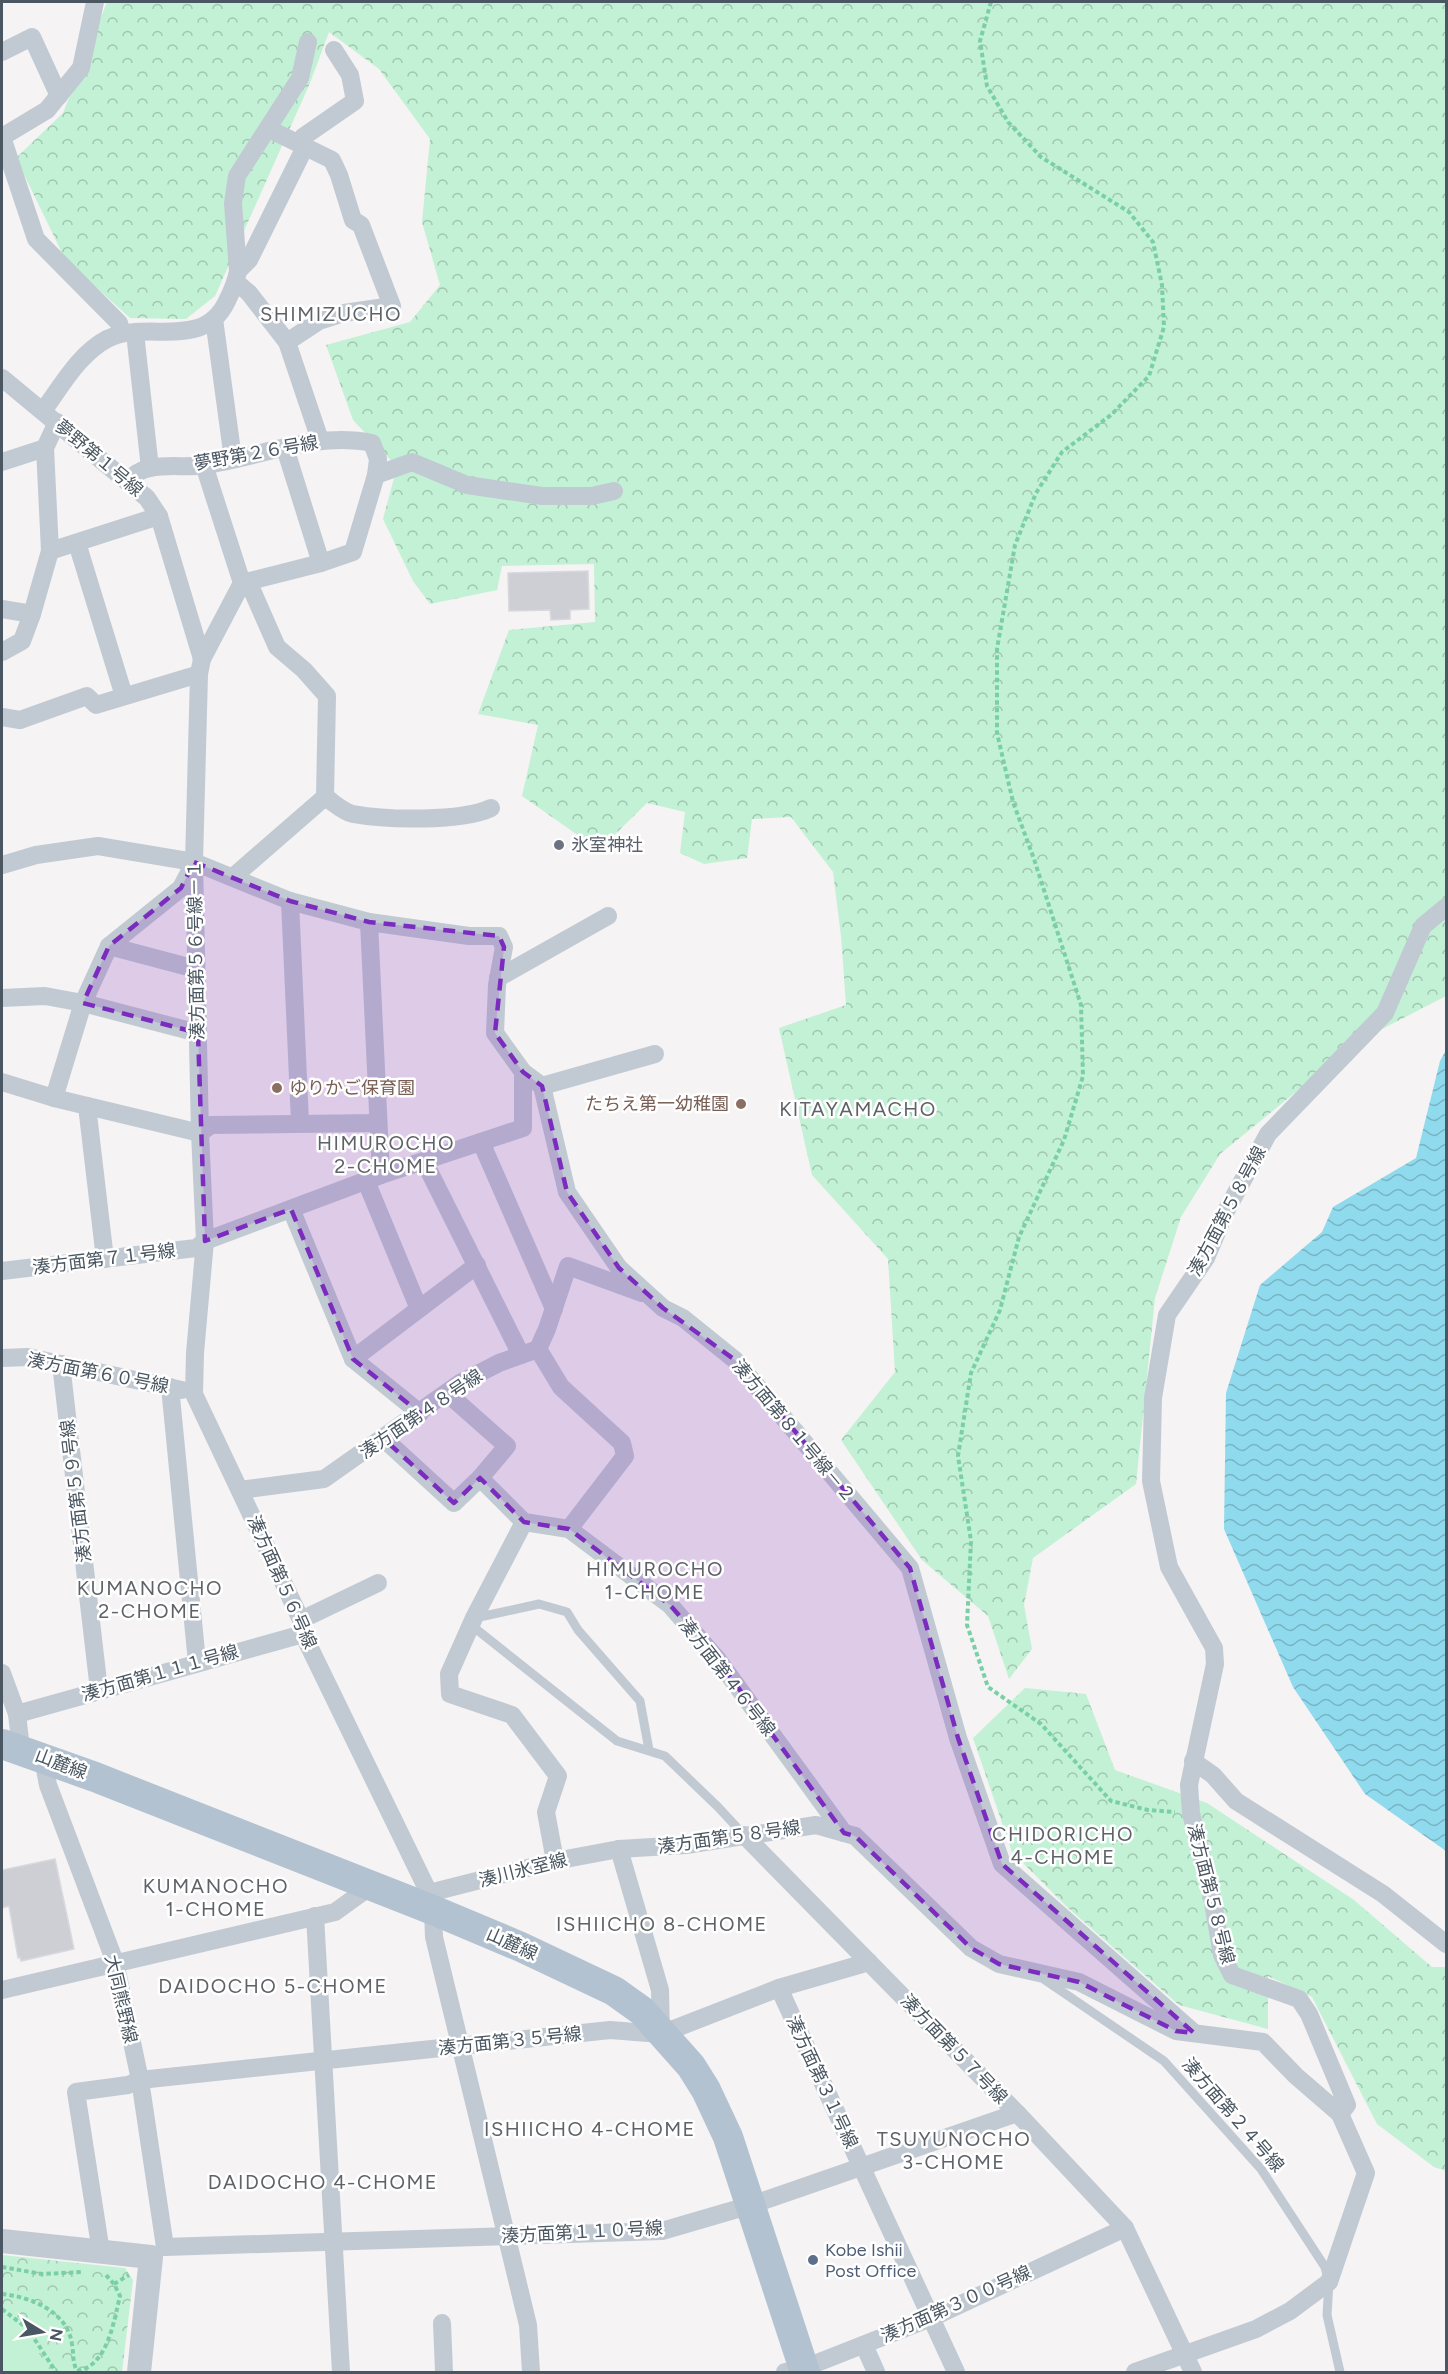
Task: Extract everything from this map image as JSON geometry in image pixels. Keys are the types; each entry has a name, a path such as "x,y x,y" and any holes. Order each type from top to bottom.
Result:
{"main road":[{"name":"山麓線","path":"22,1750 370,1886 431,1902 615,1991 642,2011 691,2066 728,2137 752,2205 798,2371"}],"street":[{"path":"95,2 81,68 46,110 2,137 36,239 128,333 150,468"},
{"path":"2,52 32,37 59,96"},
{"path":"308,42 300,78 237,176 233,203 237,276 287,342 320,440"},
{"path":"2,652 22,641 50,551 45,448 50,416 81,358 106,340 128,333 188,331 210,324 224,309 237,276 249,260 303,151 303,137 355,101 350,75 334,50"},
{"path":"269,129 332,160 353,220 361,225 392,306 344,313 320,321 287,342"},
{"path":"214,319 232,459"},
{"name":"夢野第１号線","path":"2,378 147,498 159,516 201,667"},
{"name":"夢野第２６号線","path":"128,482 132,475 150,468 204,465 320,440 355,439 372,443 377,467"},
{"path":"2,462 45,448"},
{"path":"285,448 321,563"},
{"path":"2,717 20,720 87,696 96,705 201,667 245,582 321,563 353,552 377,467 412,462 467,485 542,496 592,496 614,490"},
{"path":"204,465 245,582 277,647 304,670 327,696 325,797 233,877"},
{"path":"50,551 159,516"},
{"path":"77,543 124,696"},
{"path":"2,609 32,614"},
{"name":"湊方面第５６号線－１","path":"201,667 194,862 200,1133 205,1241"},
{"path":"325,797 350,813 407,818 478,814 491,808"},
{"path":"2,865 36,855 98,846 194,862 290,901 369,922 469,936 499,936 504,947 498,978 495,1033 523,1072 542,1086 655,1054"},
{"path":"54,1098 84,1003 109,946 181,888 194,862"},
{"path":"290,901 300,1122"},
{"name":"湊方面第５８号線","path":"619,1849 686,1845 816,1825 855,1836 971,1948 999,1964 1079,1982 1176,2031 1263,2042 1296,2076 1340,2114 1347,2104 1309,2014 1299,1999 1232,1976 1222,1955 1212,1897 1191,1813 1189,1785 1215,1664 1214,1648 1169,1567 1151,1481 1153,1398 1167,1315 1206,1258 1226,1211 1268,1134 1385,1013 1423,927 1446,907"},
{"path":"498,978 608,916"},
{"path":"369,922 378,1123 374,1178 419,1309"},
{"path":"109,946 196,969"},
{"path":"2,998 45,996 84,1003 198,1033"},
{"name":"湊方面第７１号線","path":"2,1271 196,1248 205,1241 374,1178 523,1128 523,1072"},
{"path":"2,1082 54,1098 200,1133 211,1125 300,1122 378,1123"},
{"name":"湊方面第８１号線－２","path":"542,1086 567,1192 619,1268 663,1308 683,1318 735,1360 909,1569 958,1738 1002,1864 1194,2033"},
{"path":"87,1106 105,1259"},
{"path":"481,1142 554,1309"},
{"path":"424,1161 477,1265 530,1352 561,1387 622,1443 625,1456 569,1529"},
{"path":"291,1209 353,1359 420,1413"},
{"name":"湊方面第５６号線","path":"205,1241 195,1353 194,1394 431,1902"},
{"path":"353,1359 477,1265"},
{"path":"530,1352 554,1309 568,1266 649,1296"},
{"name":"湊方面第４８号線","path":"240,1490 324,1479 447,1393 499,1363 530,1352"},
{"name":"湊方面第６０号線","path":"2,1359 28,1357 194,1394"},
{"name":"湊方面第５９号線","path":"61,1364 99,1690"},
{"path":"170,1387 197,1662"},
{"path":"383,1438 454,1503 480,1478 507,1446 447,1393"},
{"path":"480,1478 524,1522 473,1621 449,1674 450,1694 512,1714 558,1776 546,1812 555,1861"},
{"name":"湊方面第４６号線","path":"524,1522 569,1529 670,1605 718,1660 844,1833"},
{"name":"湊方面第１１１号線","path":"17,1714 197,1662 302,1627 378,1583"},
{"name":"大同熊野線","path":"2,1673 17,1714 22,1750 48,1785 115,1962 140,2079 150,2259"},
{"path":"1193,1761 1213,1775 1236,1801 1383,1894 1446,1944"},
{"name":"湊方面第５７号線","path":"744,1835 1017,2113 1125,2228 1193,2373"},
{"path":"619,1849 660,1990 661,2034"},
{"name":"湊川氷室線","path":"431,1902 555,1861 619,1849"},
{"path":"2,1990 335,1912 370,1886"},
{"path":"431,1902 434,1936 528,2325 531,2373"},
{"path":"315,1916 341,2373"},
{"name":"湊方面第３５号線","path":"99,2263 76,2092 128,2085 140,2079 610,2030 661,2034 779,1988 868,1962"},
{"name":"湊方面第３１号線","path":"779,1988 956,2373"},
{"name":"湊方面第１１０号線","path":"150,2259 335,2242 662,2231 752,2205 1017,2113"},
{"path":"1135,2373 1184,2353 1256,2329 1290,2311 1329,2282 1366,2172 1340,2114"},
{"name":"湊方面第３００号線","path":"798,2371 931,2318 1125,2228"},
{"path":"2,2241 99,2263 150,2259 139,2373"},
{"path":"442,2323 444,2373"},
{"path":"864,2345 876,2373"}],"lane":[{"path":"473,1621 539,1604 567,1612 578,1630 640,1701 649,1750"},
{"path":"473,1621 617,1741 665,1756 744,1835"},
{"name":"湊方面第２４号線","path":"1030,1970 1164,2061 1261,2169 1325,2268 1329,2282 1326,2315 1340,2373"}],"path":[{"path":"991,2 980,41 987,86 1008,123 1041,157 1129,212 1153,242 1162,285 1164,327 1149,376 1112,415 1062,452 1036,493 1015,545 997,649 997,733 1013,802 1034,859 1081,1005 1083,1076 1064,1140 1019,1237 1000,1310 971,1373 958,1456 971,1541 967,1625 988,1687 1041,1724 1111,1801 1148,1810 1191,1813"},
{"path":"114,2284 150,2259"},
{"path":"2,2294 33,2300 54,2312 66,2326 77,2372 83,2370 100,2355 109,2342 120,2296 99,2263"},
{"path":"2,2266 42,2274 87,2272"},
{"path":"2,2310 28,2329 56,2373"}],"highlighted area":[{"path":"194,862 290,901 369,922 499,936 504,947 495,1033 523,1072 542,1086 567,1192 619,1268 663,1308 735,1360 910,1568 958,1738 1002,1864 1194,2033 1176,2031 1079,1982 999,1964 971,1948 855,1836 844,1833 718,1660 670,1605 569,1529 524,1522 480,1478 454,1503 383,1438 420,1413 353,1359 291,1209 205,1241 198,1033 83,1003 109,946 181,888"}],"green space":[{"path":"107,2 1446,2 1446,996 1357,1042 1220,1154 1181,1217 1155,1298 1136,1484 1033,1558 1024,1605 1032,1649 1009,1679 988,1616 922,1560 841,1440 895,1372 888,1259 812,1175 779,1028 846,1005 833,872 791,817 752,819 747,858 704,864 680,853 685,812 647,803 599,850 522,796 538,725 478,714 509,630 595,622 594,564 502,566 497,590 430,604 413,581 383,519 397,467 353,420 326,345 410,322 440,285 422,222 430,139 379,69 329,32 310,83 215,296 186,319 130,318 65,259 16,158 63,113"},
{"path":"1025,1688 1086,1694 1115,1770 1207,1803 1354,1900 1432,1967 1446,1967 1446,2171 1434,2167 1377,2124 1312,1997 1268,1976 1268,2029 1179,2005 1067,1907 1012,1852 973,1738"},
{"path":"2,2255 125,2268 133,2280 122,2372 2,2372"},
{"path":"2,2314 27,2335 51,2372 2,2372"}],"water":[{"path":"1446,1050 1446,1851 1365,1794 1293,1687 1224,1529 1226,1393 1260,1285 1322,1232 1333,1207 1416,1158 1440,1061"}],"building":[{"path":"588,571 589,609 570,610 570,619 551,620 550,610 509,611 508,573"},
{"path":"55,1859 74,1949 21,1961 20,1957 18,1958 9,1906 2,1908 2,1870"}],"place":[{"name":"氷室神社","path":"559,845"},
{"name":"ゆりかご保育園","path":"277,1088"},
{"name":"たちえ第一幼稚園","path":"741,1104"},
{"name":"Kobe Ishii Post Office","path":"813,2260"}],"district":[{"name":"SHIMIZUCHO","path":"331,314"},
{"name":"KITAYAMACHO","path":"858,1109"},
{"name":"HIMUROCHO 2-CHOME","path":"386,1154"},
{"name":"HIMUROCHO 1-CHOME","path":"655,1580"},
{"name":"KUMANOCHO 2-CHOME","path":"150,1600"},
{"name":"CHIDORICHO 4-CHOME","path":"1063,1846"},
{"name":"KUMANOCHO 1-CHOME","path":"216,1898"},
{"name":"ISHIICHO 8-CHOME","path":"662,1924"},
{"name":"DAIDOCHO 5-CHOME","path":"273,1986"},
{"name":"ISHIICHO 4-CHOME","path":"590,2129"},
{"name":"TSUYUNOCHO 3-CHOME","path":"954,2150"},
{"name":"DAIDOCHO 4-CHOME","path":"323,2182"}]}
